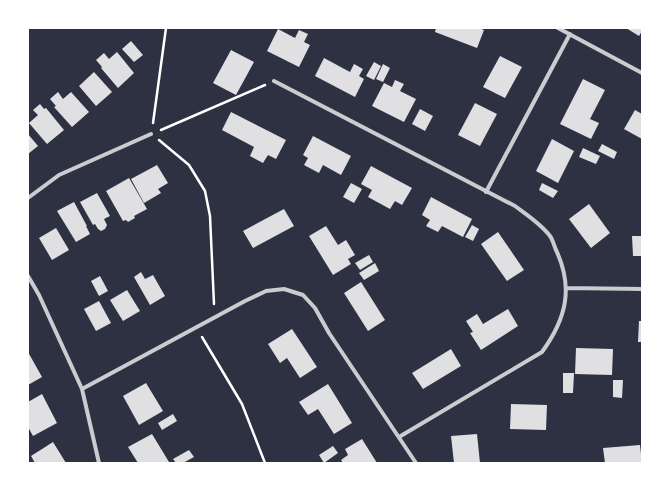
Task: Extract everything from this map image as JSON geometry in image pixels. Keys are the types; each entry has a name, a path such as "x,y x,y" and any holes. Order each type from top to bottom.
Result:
{"street":[{"path":"558,28 642,73"},
{"path":"486,192 570,34"},
{"path":"274,81 515,206 536,222 550,236 562,262 566,288 564,313 553,337 542,352 399,436"},
{"path":"28,198 59,175 151,134"},
{"path":"28,276 39,295 82,389 99,463"},
{"path":"566,288 642,289"},
{"path":"82,389 245,301 266,291 284,289 303,295 315,308 329,334 416,463"}],"path":[{"path":"151,134 166,28"},
{"path":"151,134 274,81"},
{"path":"151,134 189,165 205,191 210,216 215,317"},
{"path":"196,327 242,404 265,463"}],"building":[{"path":"436,28 479,28 484,30 477,48 435,32"},
{"path":"626,28 642,28 642,31 639,36"},
{"path":"278,29 295,38 299,30 308,34 304,42 310,45 299,67 267,51"},
{"path":"131,41 143,55 134,62 122,49"},
{"path":"231,50 254,62 236,95 213,83"},
{"path":"117,52 134,73 118,88 96,60 104,53 109,59"},
{"path":"500,56 522,67 505,98 483,87"},
{"path":"324,58 350,72 354,64 363,69 359,76 364,79 355,97 315,76"},
{"path":"374,62 381,66 374,80 366,76"},
{"path":"383,64 390,68 383,82 376,79"},
{"path":"94,72 112,92 96,106 79,86"},
{"path":"583,79 605,90 590,119 599,123 591,139 560,124"},
{"path":"395,80 404,84 400,91 416,99 404,122 372,106 384,83 392,87"},
{"path":"58,92 63,99 71,92 89,112 72,127 54,107 56,106 50,99"},
{"path":"475,103 497,114 480,146 458,135"},
{"path":"40,104 44,109 46,108 64,130 47,144 29,123 38,115 33,110"},
{"path":"420,109 433,116 425,131 412,124"},
{"path":"635,110 642,114 642,139 624,129"},
{"path":"231,112 286,140 276,159 268,155 263,163 250,156 254,147 222,130"},
{"path":"28,134 38,146 28,154"},
{"path":"313,136 351,156 341,175 323,165 319,173 304,165 308,158 303,155"},
{"path":"552,139 574,151 558,183 536,171"},
{"path":"602,144 617,152 614,159 598,151"},
{"path":"583,148 600,156 596,164 579,157"},
{"path":"157,165 168,183 158,189 161,193 144,203 131,179"},
{"path":"371,166 412,188 402,205 395,201 390,209 368,197 372,190 361,184"},
{"path":"129,178 147,209 134,216 135,218 128,222 126,220 123,221 106,191"},
{"path":"351,183 362,189 354,203 343,197"},
{"path":"542,183 558,191 553,198 539,190"},
{"path":"97,193 110,216 104,219 107,225 105,229 101,231 95,224 93,225 80,202"},
{"path":"431,197 472,219 463,237 442,226 438,232 426,226 430,220 422,215"},
{"path":"74,202 90,234 76,242 57,211"},
{"path":"589,204 610,233 591,248 569,219"},
{"path":"284,209 294,226 253,248 243,231"},
{"path":"472,225 479,229 473,241 465,237"},
{"path":"326,226 338,245 346,240 355,255 348,259 351,264 333,275 309,236"},
{"path":"56,228 69,250 52,260 39,238"},
{"path":"498,232 524,270 507,281 481,244"},
{"path":"632,236 642,236 642,256 633,256"},
{"path":"369,255 373,262 360,270 355,263"},
{"path":"375,263 379,271 364,280 359,273"},
{"path":"141,272 145,279 153,275 165,296 150,305 134,277"},
{"path":"100,276 108,291 99,296 91,281"},
{"path":"361,282 385,320 368,331 344,293"},
{"path":"127,290 140,311 123,321 110,300"},
{"path":"99,301 111,323 96,331 84,309"},
{"path":"508,309 518,326 481,350 470,333 473,332 466,321 477,314 483,324"},
{"path":"639,321 642,321 642,342 638,342"},
{"path":"292,329 317,367 300,378 287,358 280,363 268,344"},
{"path":"576,348 613,349 612,375 575,374"},
{"path":"451,349 461,366 423,389 412,373"},
{"path":"28,352 42,377 28,385"},
{"path":"563,373 574,373 573,393 563,393"},
{"path":"613,380 623,380 622,398 613,397"},
{"path":"146,383 163,411 139,425 123,396"},
{"path":"328,384 352,423 334,434 318,409 308,415 299,402"},
{"path":"42,394 57,423 33,436 28,427 28,402"},
{"path":"511,404 547,405 546,430 510,429"},
{"path":"173,414 177,421 162,430 158,423"},
{"path":"152,434 169,462 138,463 128,447"},
{"path":"477,434 480,463 454,463 451,436"},
{"path":"362,439 377,463 343,463 341,460 348,455 345,449"},
{"path":"53,442 66,463 35,463 31,456"},
{"path":"640,445 642,463 605,463 603,448"},
{"path":"333,446 338,453 324,463 319,455"},
{"path":"189,450 194,457 183,463 176,463 173,459"}]}
